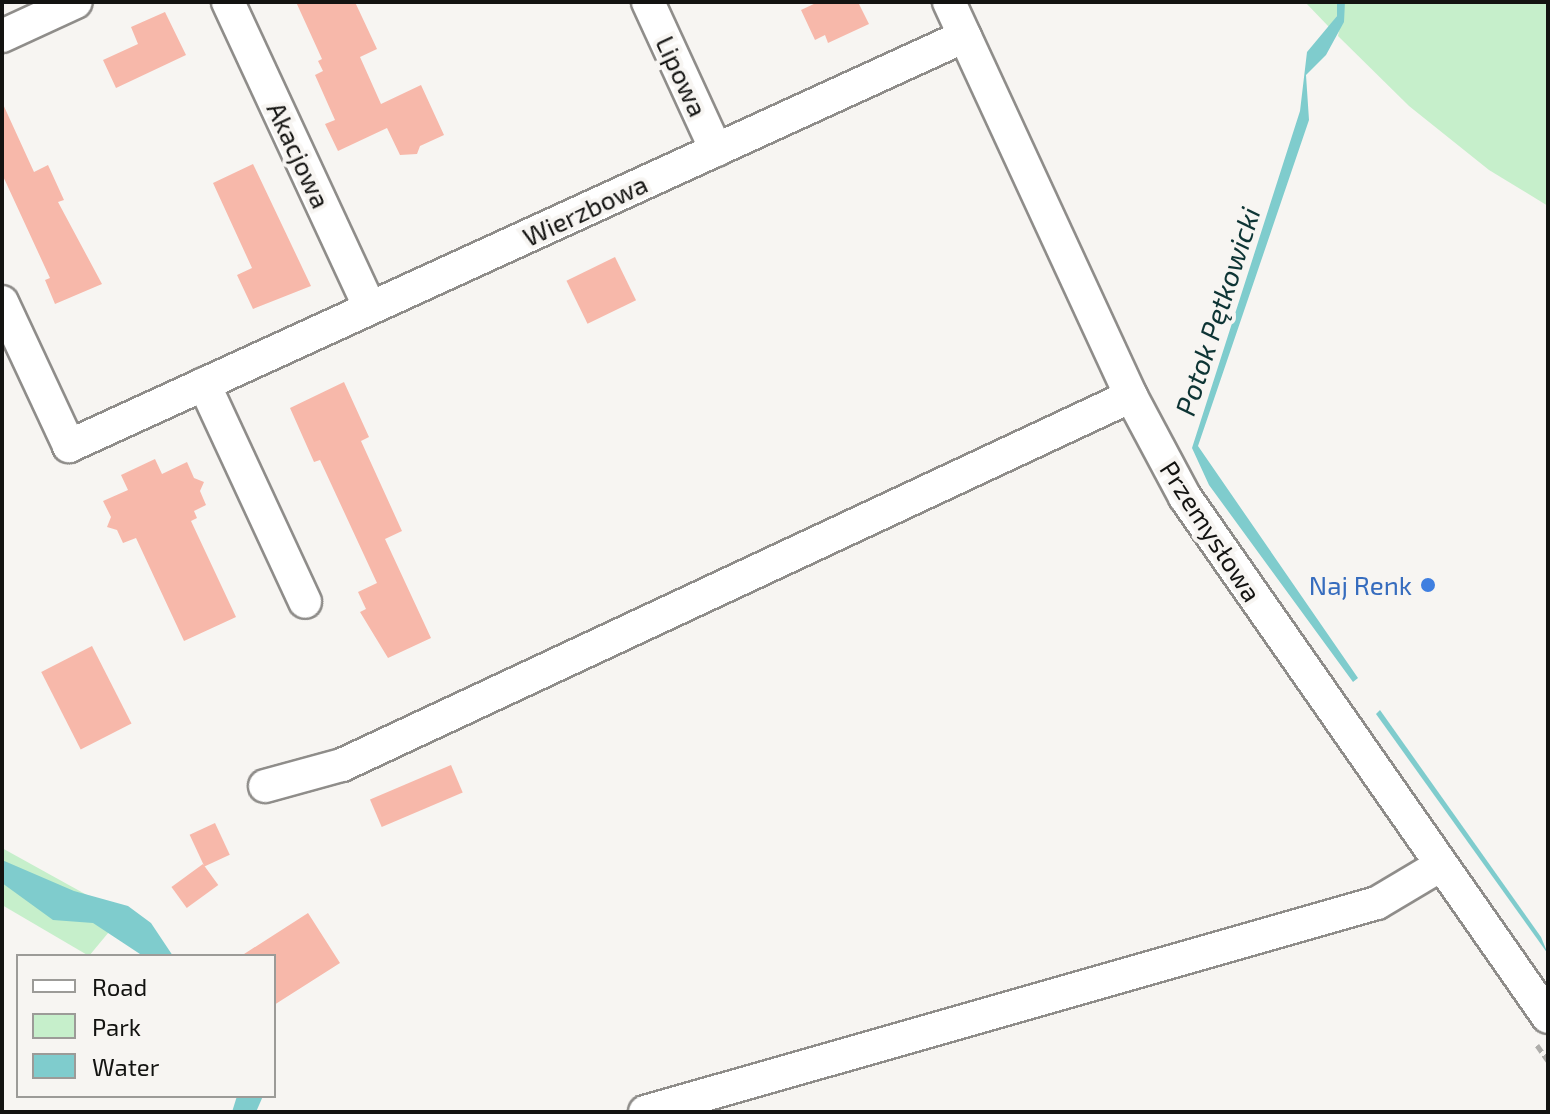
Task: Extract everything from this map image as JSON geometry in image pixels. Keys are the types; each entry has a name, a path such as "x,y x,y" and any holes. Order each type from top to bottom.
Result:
{"street":[{"path":"2,36 76,2"},
{"name":"Akacjowa","path":"228,2 370,308"},
{"name":"Lipowa","path":"648,2 716,150"},
{"name":"Przemysłowa","path":"949,2 1131,396 1185,497 1548,1017"},
{"name":"Wierzbowa","path":"2,302 69,446 965,36"},
{"path":"204,384 305,602"},
{"path":"265,786 342,765 1131,396"},
{"path":"645,1112 1377,903 1441,865"}],"green space":[{"path":"1305,2 1337,2 1337,16 1329,27"},
{"path":"1345,2 1548,2 1548,206 1489,170 1409,106 1338,36"},
{"path":"2,848 123,915 91,954 86,954 2,905"}],"water":[{"path":"1337,2 1345,2 1344,22 1326,55 1306,75 1309,120 1198,446 1358,678 1353,682 1209,485 1192,448 1300,111 1307,52 1337,16"},
{"path":"1380,710 1541,937 1548,954 1376,714"},
{"path":"2,860 74,891 128,906 151,923 172,954 140,954 93,923 53,920 2,883"},
{"path":"236,1098 262,1098 256,1112 232,1112"}],"building":[{"path":"296,2 355,2 377,49 360,57 381,104 421,85 444,135 420,146 417,154 400,155 387,128 338,151 325,124 335,120 315,75 323,71 318,61 322,59"},
{"path":"818,2 858,2 869,24 828,43 825,35 815,40 801,10"},
{"path":"165,12 186,55 116,88 103,60 138,44 131,27"},
{"path":"2,102 34,172 48,165 64,200 58,202 102,284 55,304 45,280 50,278 2,174"},
{"path":"253,164 311,286 253,309 237,275 252,268 213,183"},
{"path":"615,257 636,300 588,324 566,281"},
{"path":"344,382 369,437 361,441 402,531 385,539 431,638 388,658 360,612 366,609 358,592 377,583 320,460 314,462 290,408"},
{"path":"155,459 162,474 187,462 194,478 204,482 200,491 206,505 194,511 197,518 191,521 236,617 184,641 136,538 123,543 117,530 107,527 111,517 103,501 128,490 121,475"},
{"path":"92,646 131,724 81,749 41,672"},
{"path":"451,765 463,793 382,827 370,799"},
{"path":"215,823 230,855 204,867 190,835"},
{"path":"203,864 218,885 187,908 171,887"},
{"path":"308,913 340,963 276,1004 276,954 244,954"}],"place":[{"name":"Naj Renk","path":"1428,585"}],"water label":[{"name":"Potok Pętkowicki","path":"1217,311"}]}
